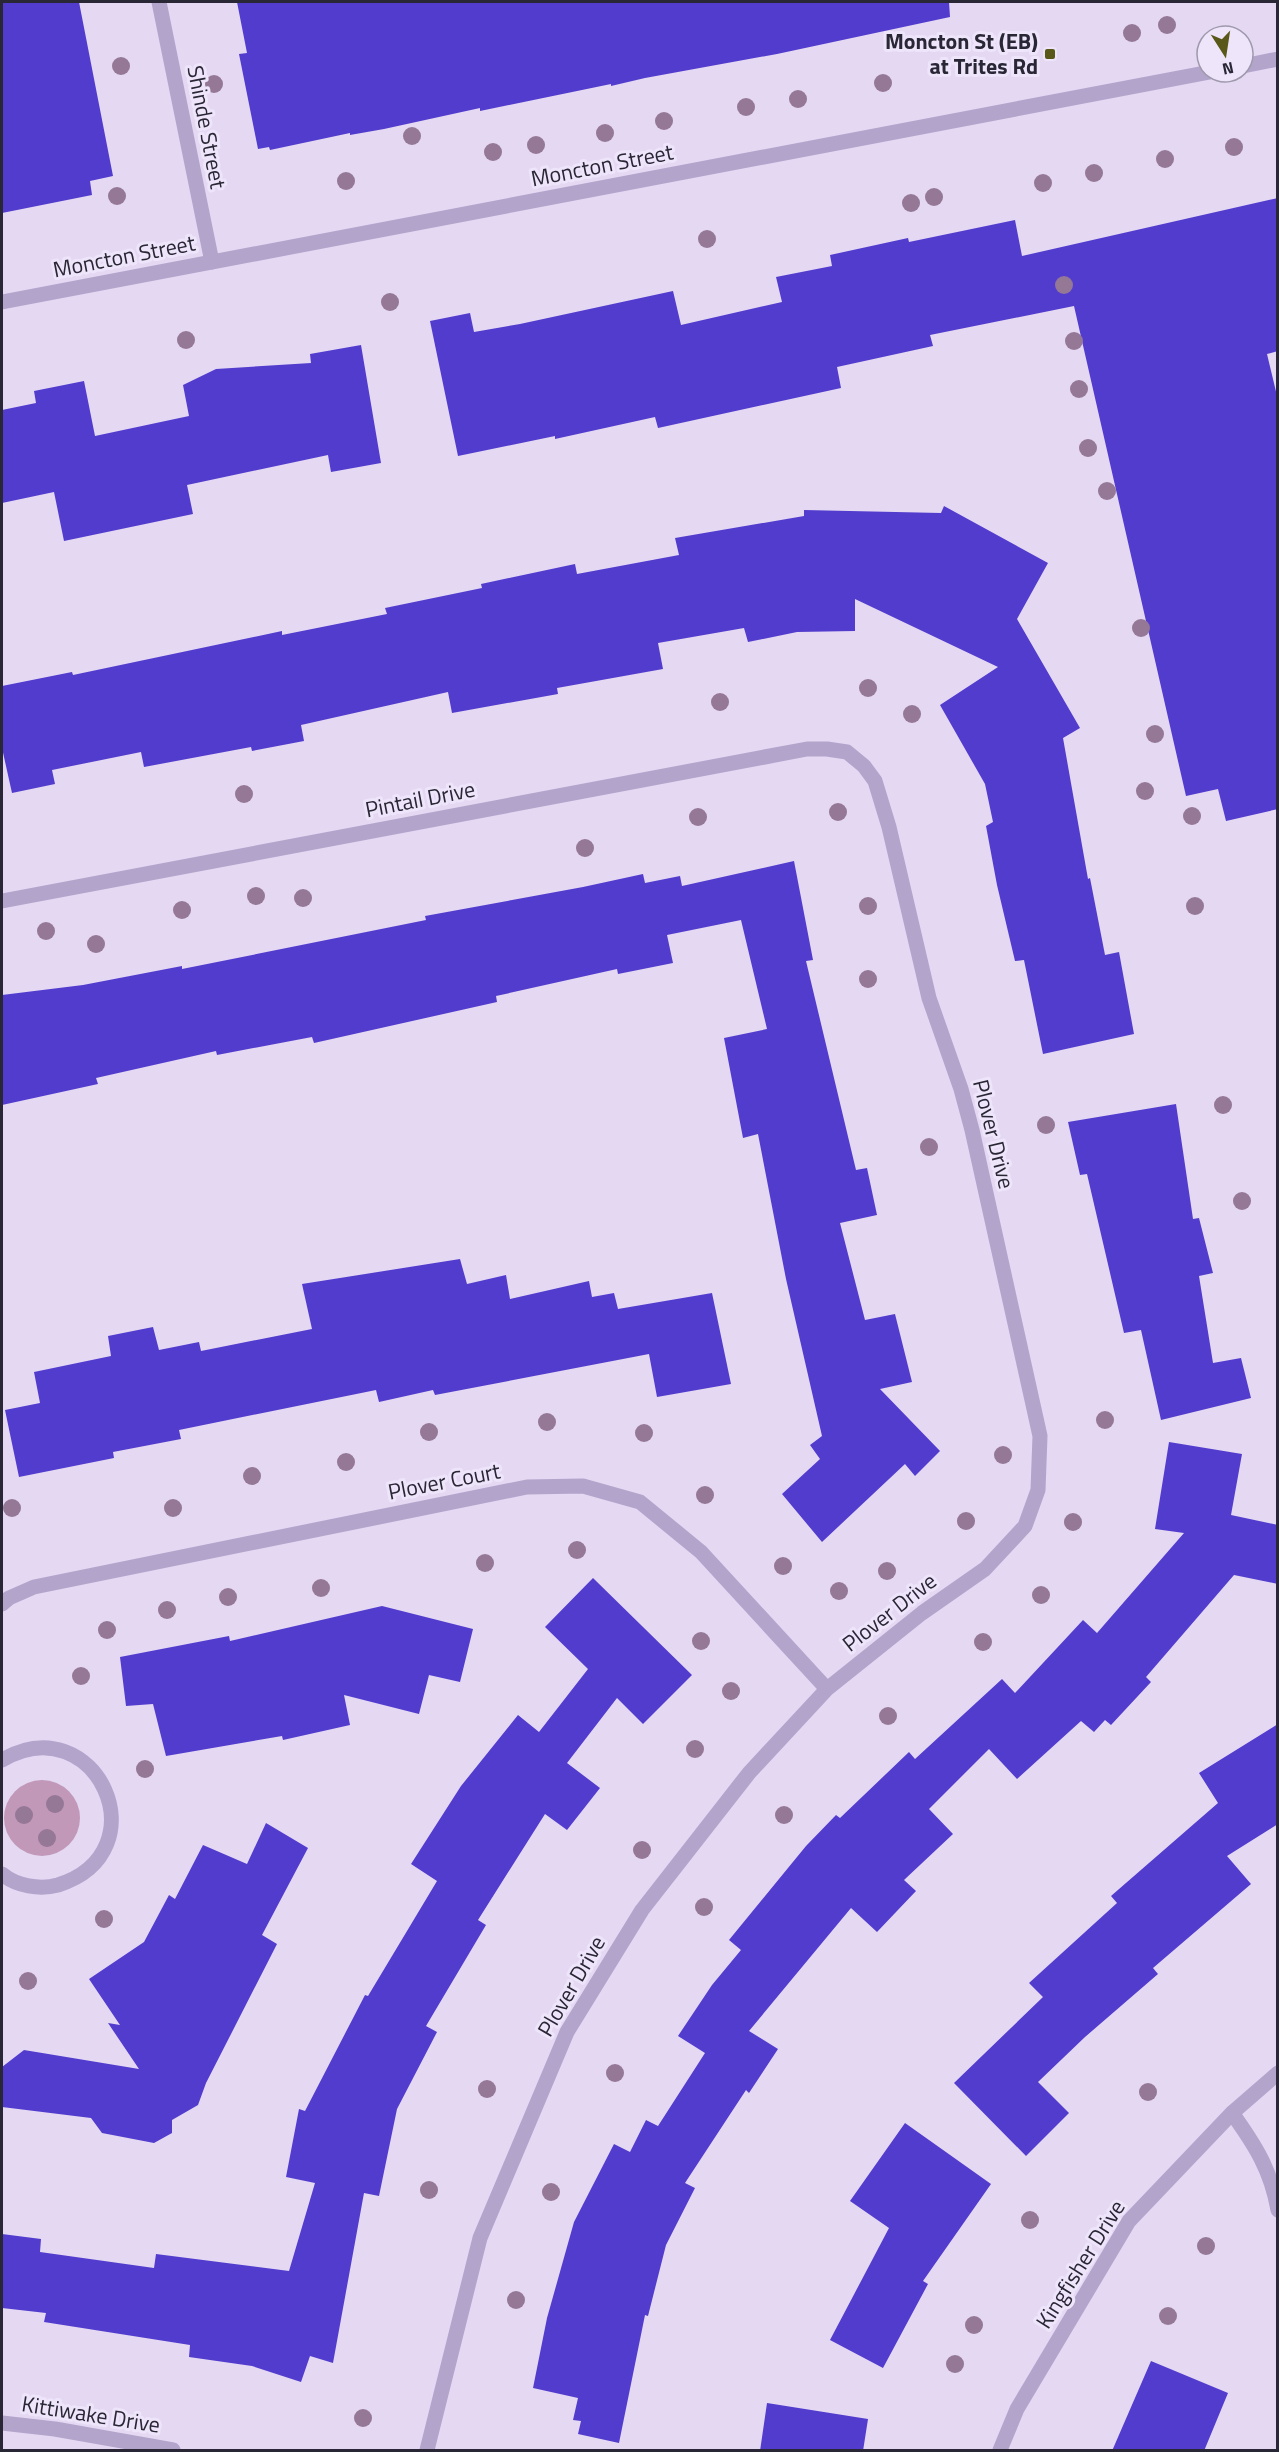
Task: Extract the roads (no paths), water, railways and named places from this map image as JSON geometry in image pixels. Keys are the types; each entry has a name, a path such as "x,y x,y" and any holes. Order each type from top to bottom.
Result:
{"street":[{"name":"Shinde Street","path":"159,2 212,262"},
{"path":"1255,64 1278,59"},
{"name":"Moncton Street","path":"2,302 1195,75"},
{"name":"Pintail Drive","path":"2,901 807,749 848,752"},
{"name":"Plover Drive","path":"427,2451 480,2238 567,2032 642,1910 749,1773 827,1689 922,1613 985,1569 1025,1526 1038,1490 1040,1436 972,1130 918,959 889,827 875,781 864,766 848,752"},
{"name":"Plover Court","path":"2,1604 9,1598 34,1587 527,1487 584,1486 640,1502 702,1552 827,1689"},
{"path":"2,1756 24,1749 46,1747 69,1752 88,1765 103,1782 111,1803 112,1826 105,1847 92,1867 74,1880 51,1887 28,1887 2,1874"},
{"name":"Kingfisher Drive","path":"1000,2451 1017,2409 1129,2221 1232,2113 1278,2073"},
{"path":"1232,2113 1257,2148 1274,2186 1278,2210"},
{"name":"Kittiwake Drive","path":"2,2423 55,2429 173,2451"}],"place":[{"name":"Moncton St (EB) at Trites Rd","path":"1050,54"}]}
